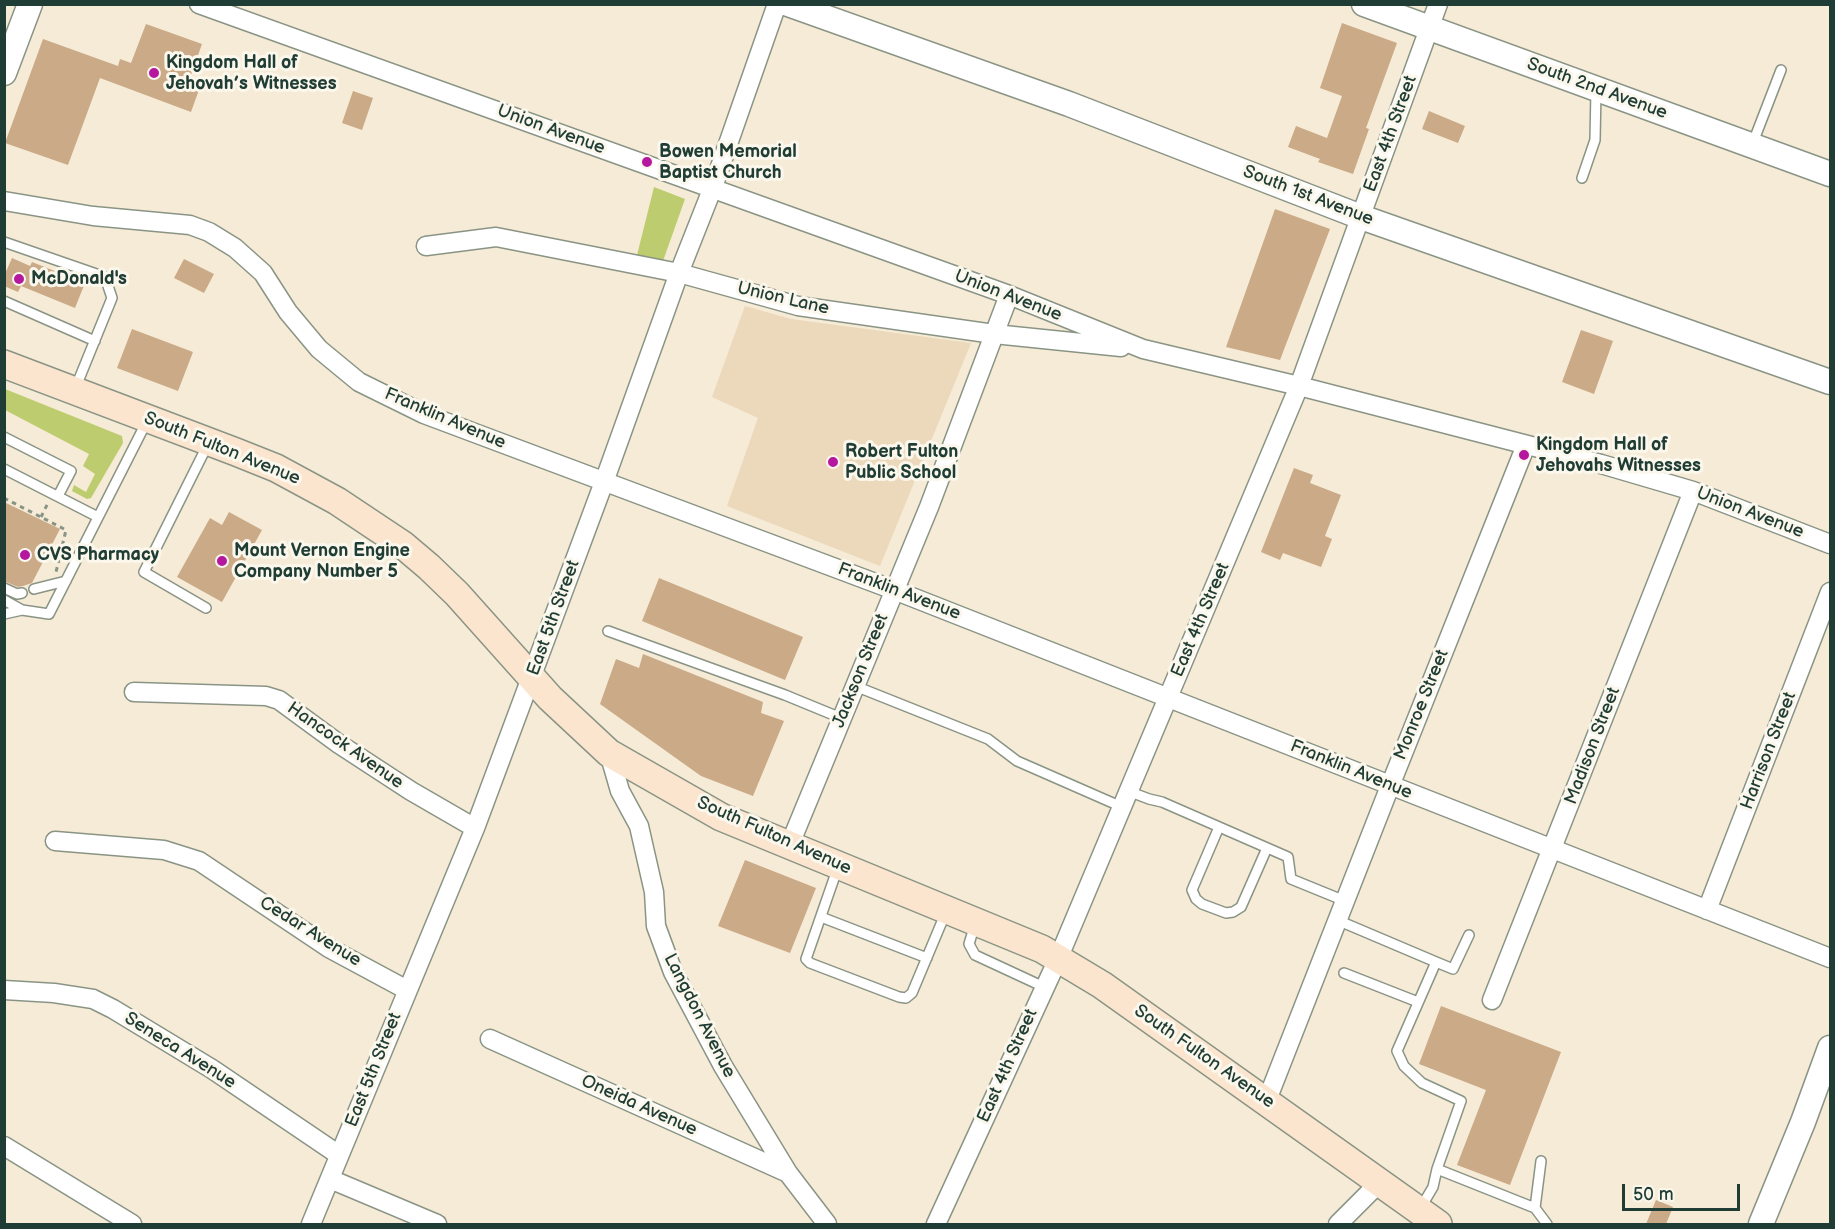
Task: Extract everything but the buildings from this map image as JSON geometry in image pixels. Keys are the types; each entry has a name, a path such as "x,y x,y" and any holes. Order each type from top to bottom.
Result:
{"main road":[{"name":"South Fulton Avenue","path":"4,364 101,399 276,468 337,501 403,545 457,594 550,698 609,753 721,817 1042,949 1102,985 1267,1100 1429,1218"}],"street":[{"path":"5,69 30,4"},
{"name":"Union Avenue","path":"199,4 1009,295 1143,349 1299,386 1601,464 1693,491 1830,544"},
{"name":"East 5th Street","path":"311,1224 476,828 679,273 713,188 777,4"},
{"name":"South 1st Avenue","path":"788,4 1069,104 1361,217 1830,382"},
{"name":"South 2nd Avenue","path":"1364,4 1830,174"},
{"name":"East 4th Street","path":"936,1224 1058,959 1299,386 1438,4"},
{"name":"Franklin Avenue","path":"4,201 93,216 190,225 209,232 235,248 263,273 288,312 319,349 359,382 424,414 894,590 1830,958"},
{"name":"Union Lane","path":"426,246 496,237 679,273 798,306 994,334 1143,349"},
{"name":"Jackson Street","path":"790,844 928,507 1009,295"},
{"name":"Monroe Street","path":"1267,1100 1389,786 1526,445"},
{"name":"Madison Street","path":"1492,1000 1693,491"},
{"name":"Harrison Street","path":"1707,910 1830,592"},
{"name":"Hancock Avenue","path":"134,692 266,696 279,700 339,744 411,791 476,828"},
{"name":"Langdon Avenue","path":"609,753 620,791 639,826 654,892 656,926 668,961 723,1066 788,1173 827,1224"},
{"name":"Cedar Avenue","path":"55,841 164,850 199,861 329,948 407,990"},
{"name":"Seneca Avenue","path":"4,990 54,993 93,999 212,1069 339,1155"},
{"name":"Oneida Avenue","path":"490,1039 788,1173"},
{"path":"1761,1224 1830,1051"},
{"path":"4,1146 132,1224"},
{"path":"330,1179 437,1224"},
{"path":"1338,1224 1379,1183"}],"lane":[{"path":"1752,145 1781,70"},
{"path":"1582,178 1594,140 1596,88"},
{"path":"4,242 105,278 112,298 74,391"},
{"path":"4,301 95,341"},
{"path":"4,600 22,610 49,614 148,419"},
{"path":"4,437 71,471 59,497"},
{"path":"206,608 144,572 210,442"},
{"path":"4,469 98,517"},
{"path":"34,589 66,581"},
{"path":"4,588 17,594 22,593"},
{"path":"4,614 22,610"},
{"path":"608,632 785,695 841,718"},
{"path":"855,686 988,739 1017,761 1125,799 1149,799 1162,802 1288,857 1291,879 1345,901"},
{"path":"1219,827 1192,890 1202,904 1226,913 1241,907 1267,848"},
{"path":"838,865 806,959 810,963 906,998 912,993 947,910"},
{"path":"821,917 927,957"},
{"path":"1337,920 1453,969 1469,935"},
{"path":"976,922 969,944 975,955 1044,987"},
{"path":"1429,1218 1437,1169 1461,1101 1422,1083 1399,1059 1396,1051 1436,962"},
{"path":"1344,973 1418,1002"},
{"path":"1535,1208 1541,1161"},
{"path":"1437,1169 1535,1208 1546,1224"}],"path":[{"path":"41,517 48,503 59,497"},
{"path":"4,498 66,530 53,584"}],"shaded area":[{"name":"Robert Fulton Public School","path":"745,306 791,319 971,343 880,566 727,506 758,418 712,397"}],"green space":[{"path":"654,187 685,199 663,261 637,255"},
{"path":"5,389 122,436 123,443 91,498 87,499 72,491 74,485 86,492 95,474 83,466 89,454 5,410"}],"place":[{"name":"Kingdom Hall of Jehovah’s Witnesses","path":"154,73"},
{"name":"Bowen Memorial Baptist Church","path":"647,162"},
{"name":"McDonald's","path":"19,279"},
{"name":"Kingdom Hall of Jehovahs Witnesses","path":"1524,455"},
{"name":"Robert Fulton Public School","path":"833,462"},
{"name":"CVS Pharmacy","path":"25,555"},
{"name":"Mount Vernon Engine Company Number 5","path":"222,561"}]}
